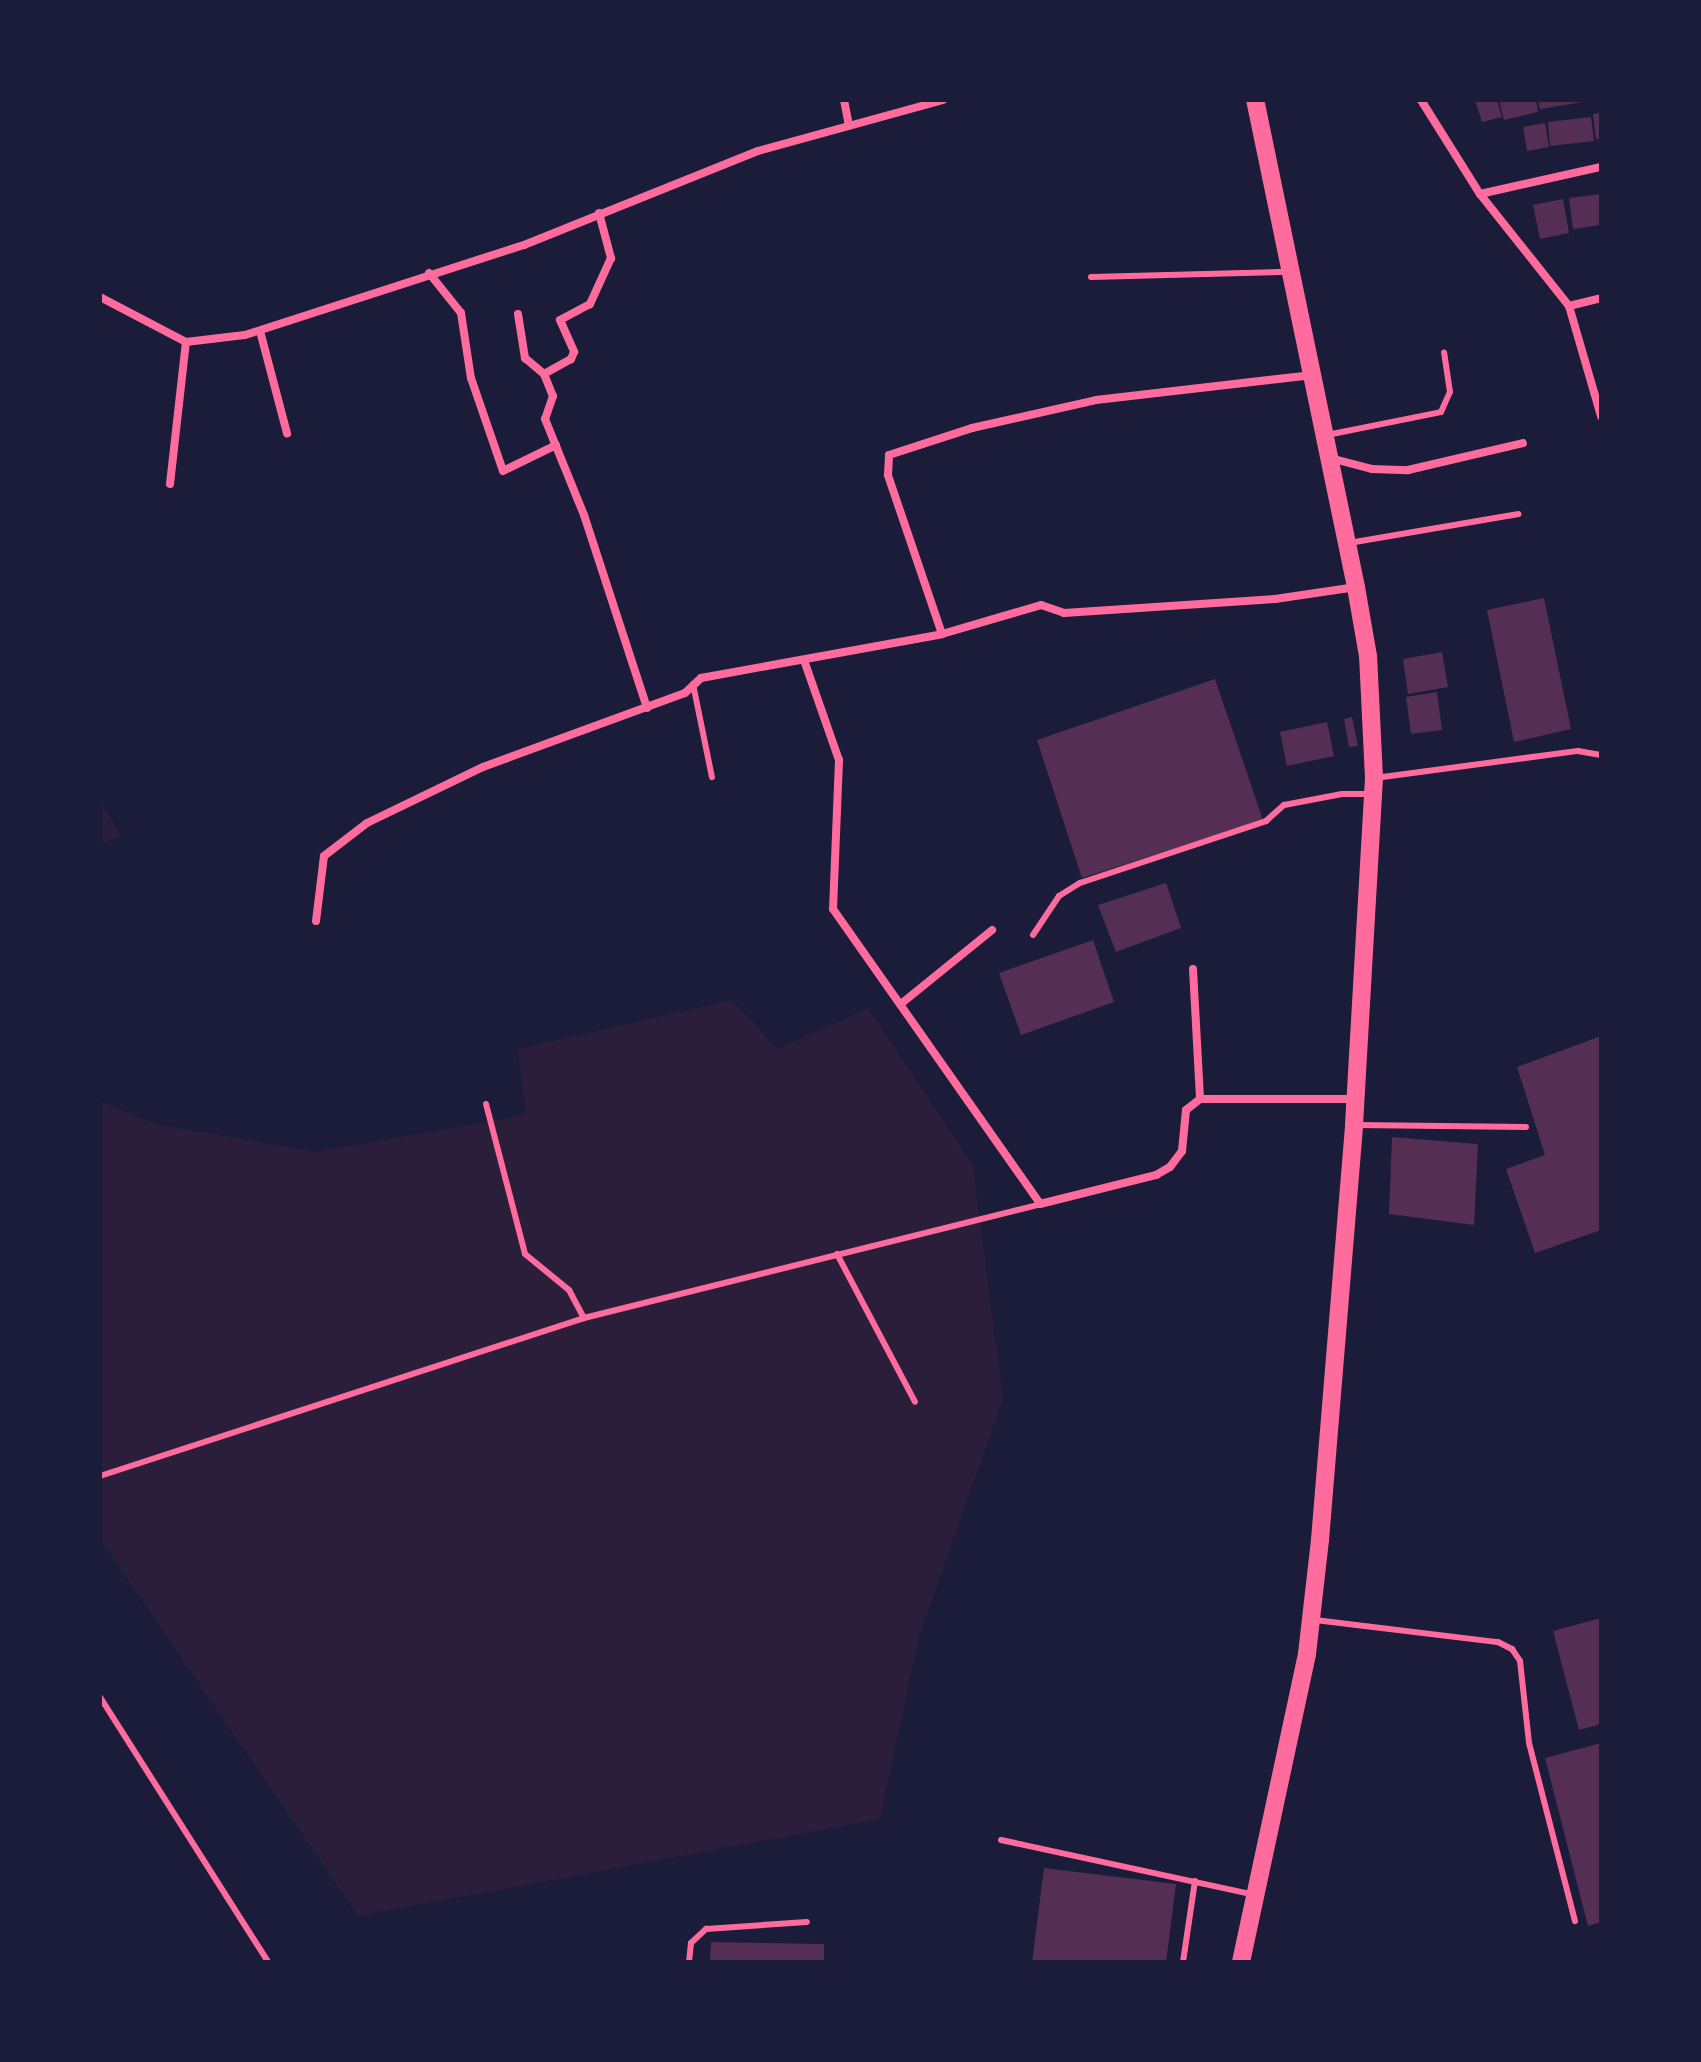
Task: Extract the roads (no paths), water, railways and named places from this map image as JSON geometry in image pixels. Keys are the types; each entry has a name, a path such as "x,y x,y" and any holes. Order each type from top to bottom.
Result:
{"main road":[{"path":"1241,1962 1311,1620 1354,1125 1374,786 1368,656 1348,543 1323,436 1255,100"}],"street":[{"path":"844,100 849,126"},
{"path":"100,297 186,342 260,331 429,273 524,245 732,160 943,100"},
{"path":"1421,100 1480,194 1569,306 1601,416"},
{"path":"1480,194 1601,167"},
{"path":"544,374 571,359 574,352 560,320 590,304 607,274 611,258 599,213"},
{"path":"429,273 461,313 471,378 503,471 556,445"},
{"path":"1569,306 1601,298"},
{"path":"518,314 525,358 544,374 553,396 545,419 647,708"},
{"path":"260,331 287,433"},
{"path":"170,484 186,342"},
{"path":"942,634 885,464 897,450 1096,400 1311,375"},
{"path":"1329,458 1372,469 1408,470 1523,443"},
{"path":"316,921 324,856 345,837 483,767 685,693 693,684 752,668 805,663 942,634 1041,605 1064,613 1275,599 1356,587"},
{"path":"805,663 839,760 833,909 902,1003 1040,1204 1156,1175 1170,1167 1182,1151 1186,1110 1200,1099 1355,1099"},
{"path":"902,1003 992,930"},
{"path":"1193,969 1200,1099"}],"lane":[{"path":"1091,277 1289,272"},
{"path":"1323,436 1441,412 1450,392 1444,352"},
{"path":"1348,543 1519,514"},
{"path":"693,684 712,777"},
{"path":"1033,935 1059,896 1080,883 1266,821 1284,805 1374,786 1578,751 1601,755"},
{"path":"486,1104 525,1254 569,1290 584,1318"},
{"path":"1354,1125 1526,1127"},
{"path":"100,1476 584,1318 1040,1204"},
{"path":"837,1254 915,1402"},
{"path":"1311,1620 1498,1642 1512,1649 1520,1661 1529,1743 1575,1921"},
{"path":"100,1697 268,1962"},
{"path":"1001,1840 1257,1895"},
{"path":"1183,1962 1195,1881"},
{"path":"689,1962 691,1943 706,1929 807,1922"}]}
